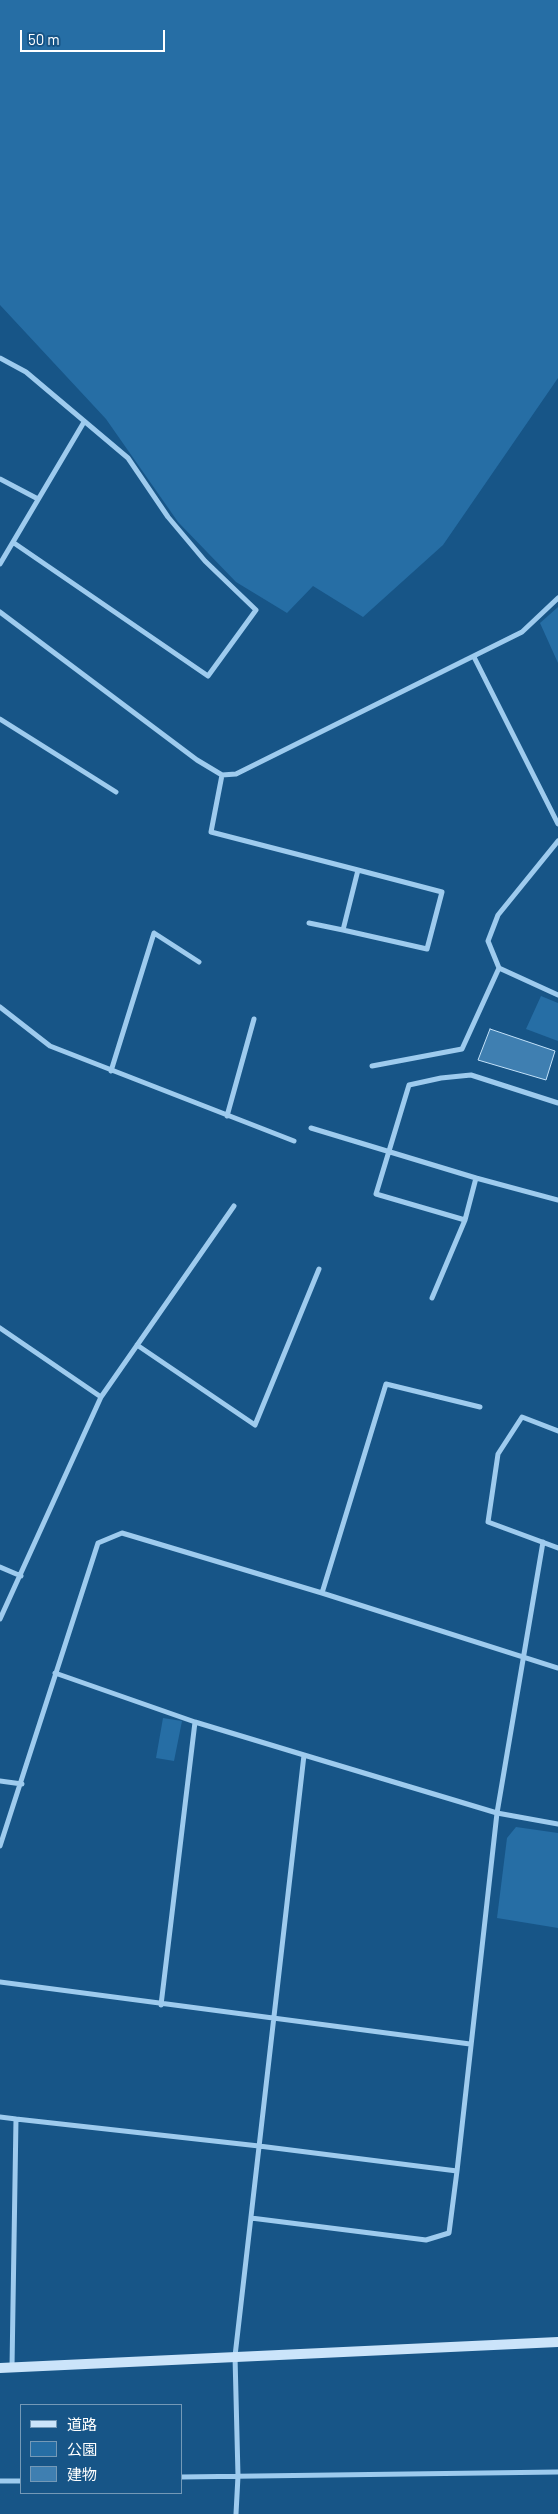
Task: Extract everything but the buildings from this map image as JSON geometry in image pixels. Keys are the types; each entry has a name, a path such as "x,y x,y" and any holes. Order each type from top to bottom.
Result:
{"street":[{"path":"0,358 26,372 128,458 168,517 205,561 256,610 208,676 14,543"},
{"path":"0,564 84,422"},
{"path":"0,479 38,499"},
{"path":"0,612 197,760 222,775 236,774 522,632 558,598"},
{"path":"474,657 558,824"},
{"path":"0,719 116,792"},
{"path":"222,775 211,832 442,892 427,949 309,923"},
{"path":"558,841 498,915 488,941 499,968 558,995"},
{"path":"343,930 358,870"},
{"path":"111,1071 154,933 199,962"},
{"path":"372,1066 462,1049 499,968"},
{"path":"0,1007 50,1046 294,1141"},
{"path":"227,1116 254,1019"},
{"path":"465,1220 376,1194 409,1085 441,1078 471,1075 558,1103"},
{"path":"311,1128 476,1178 558,1200"},
{"path":"432,1298 465,1220 476,1178"},
{"path":"0,1619 101,1398 234,1206"},
{"path":"137,1345 255,1424 320,1269"},
{"path":"0,1328 101,1398"},
{"path":"322,1593 386,1384 480,1407"},
{"path":"558,1430 522,1417 498,1454 488,1522 558,1548"},
{"path":"0,1846 22,1784 55,1673 98,1543 122,1533 322,1593 558,1668"},
{"path":"251,2218 426,2240 449,2233 497,1813 543,1542"},
{"path":"0,1567 21,1576"},
{"path":"55,1673 195,1722 304,1756 497,1813 558,1824"},
{"path":"161,2005 195,1722"},
{"path":"236,2514 238,2476 235,2356 304,1756"},
{"path":"0,1782 22,1784"},
{"path":"0,1982 273,2020 470,2044"},
{"path":"0,2116 456,2171"},
{"path":"12,2368 16,2119"},
{"path":"0,2368 558,2342"},
{"path":"182,2477 558,2472"},
{"path":"0,2482 20,2481"}],"green space":[{"path":"0,0 558,0 558,378 443,545 363,617 313,586 287,613 236,582 178,522 106,419 0,305"},
{"path":"558,607 558,663 540,623"},
{"path":"541,996 558,1003 558,1041 526,1029"},
{"path":"163,1718 182,1721 174,1761 156,1758"},
{"path":"516,1827 558,1833 558,1928 497,1918 507,1838"}]}
